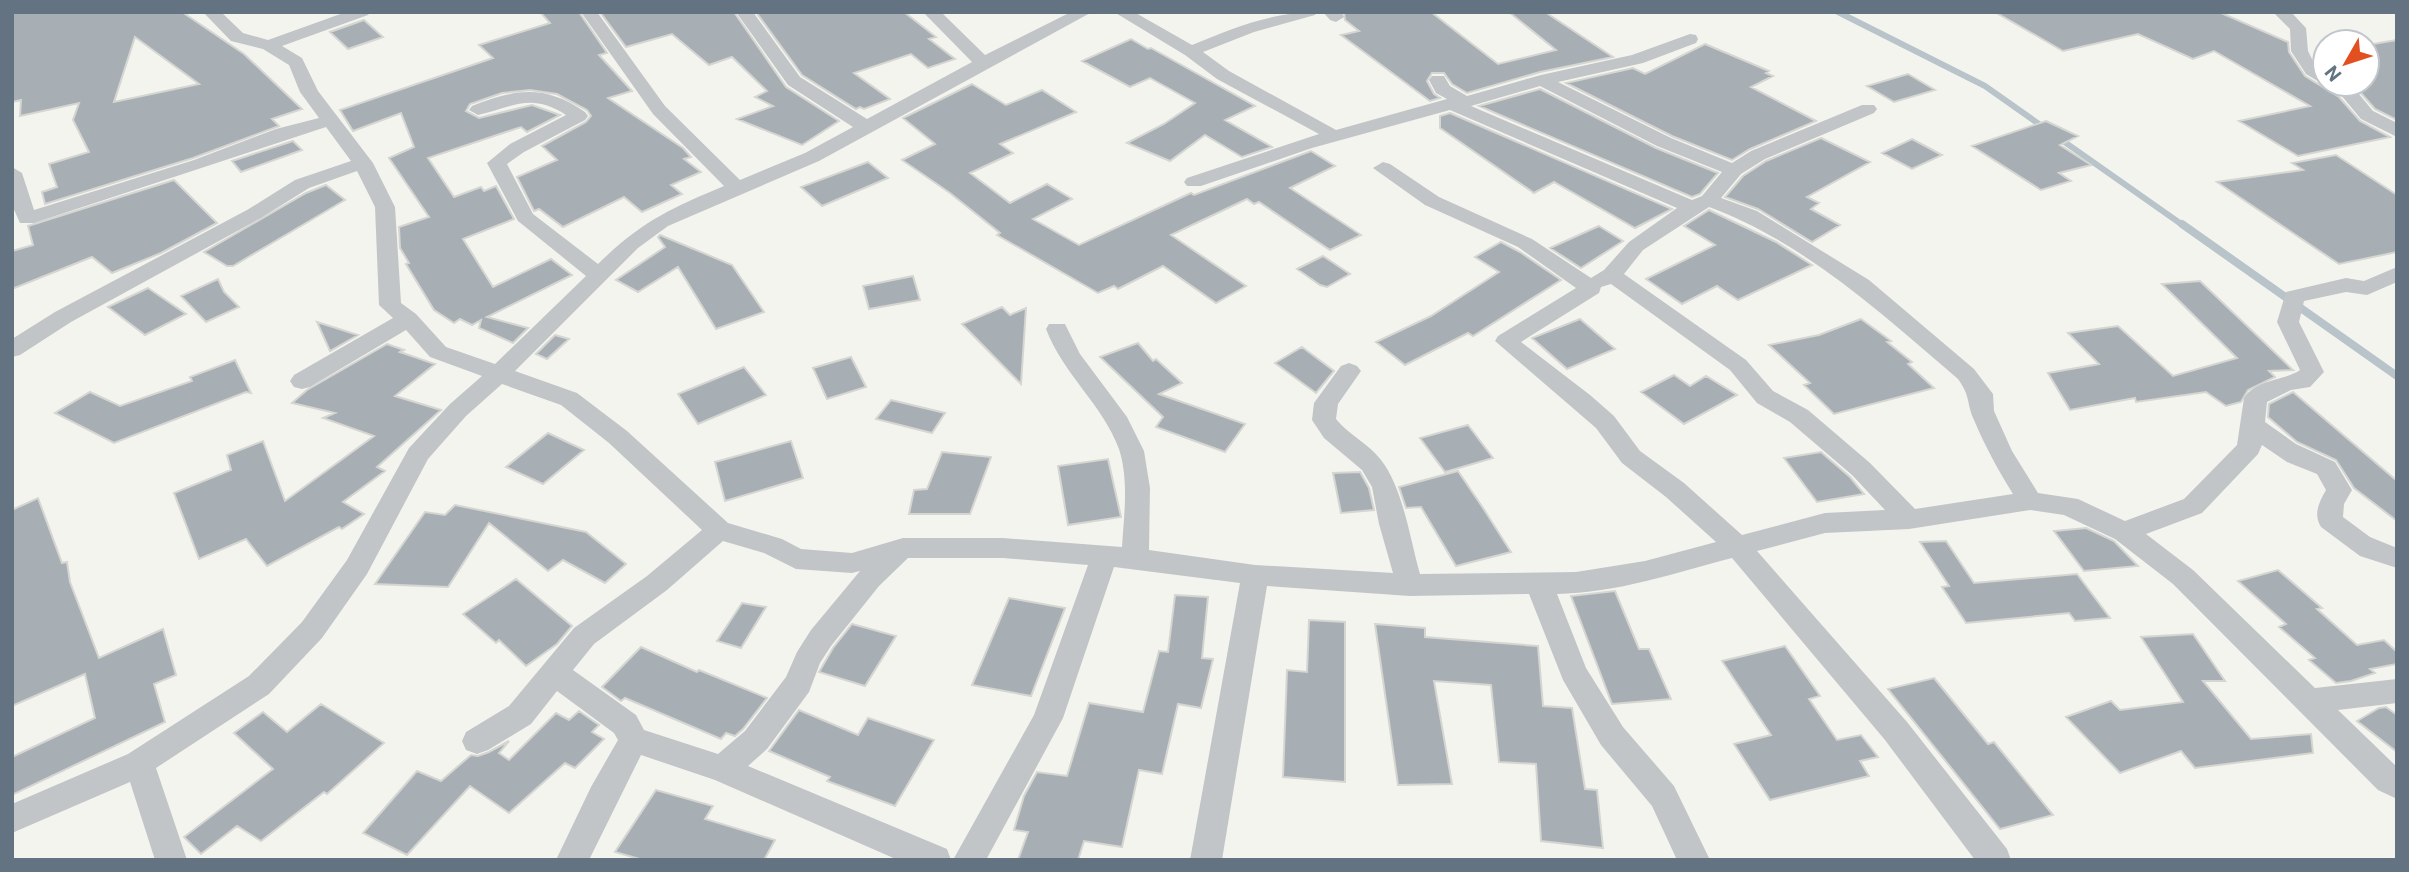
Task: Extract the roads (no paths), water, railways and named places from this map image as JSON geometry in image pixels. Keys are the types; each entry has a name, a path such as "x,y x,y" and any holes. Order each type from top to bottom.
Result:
{"street":[{"path":"211,12 237,37 269,45 296,62 309,92 363,163 385,207 390,306 408,319 438,352 569,399 618,437 719,530 773,546 796,559 852,563 903,548 1003,548 1135,558 1255,575 1410,585 1576,583 1645,571 1825,523 1909,519 2030,501 2069,506 2124,533 2183,577 2397,785"},
{"path":"269,45 362,12"},
{"path":"589,12 659,110 737,188"},
{"path":"744,12 794,81 866,127"},
{"path":"931,12 983,63"},
{"path":"12,819 139,763 259,685 312,630 357,567 418,454 458,410 500,373 631,244 661,222 812,157 983,63 1084,12"},
{"path":"1122,12 1191,51 1223,75 1261,94 1331,136"},
{"path":"1191,51 1248,28 1309,12"},
{"path":"2281,12 2298,28 2296,42 2311,71"},
{"path":"1194,182 1331,136 1541,80 1637,59 1690,38"},
{"path":"1438,80 1442,89 1458,103 1700,203 1750,215 1861,285 1966,374 1981,394 1982,411 2000,452 2030,501"},
{"path":"1541,80 1664,142 1734,170"},
{"path":"478,110 525,94 544,97 564,105 579,116 517,148 497,163 525,217 600,276"},
{"path":"2353,98 2367,115 2397,131"},
{"path":"1868,109 1792,144 1758,155 1734,170 1700,203 1636,246 1612,275 1506,341 1583,401 1605,422 1631,457 1675,490 1737,546 1896,731 1995,860"},
{"path":"12,173 20,223 190,168 283,132 331,120"},
{"path":"12,350 63,317 254,215 302,184 363,163"},
{"path":"1383,168 1432,201 1525,243 1591,288"},
{"path":"2124,533 2193,506 2249,448 2256,398 2286,382 2302,380 2312,372 2288,322 2294,297 2346,285 2367,288 2397,273"},
{"path":"1612,275 1738,365 1765,397 1799,416 1861,469 1909,519"},
{"path":"302,381 408,319"},
{"path":"1057,329 1070,357 1103,401 1135,463 1138,502 1135,558"},
{"path":"1349,370 1326,403 1324,420 1333,432 1371,464 1385,487 1392,524 1410,585"},
{"path":"2252,424 2278,447 2300,461 2326,468 2339,491 2331,504 2330,520 2355,542 2385,556 2397,558"},
{"path":"477,741 520,715 584,636 657,583 719,530"},
{"path":"723,769 756,740 799,683 807,660 821,638 869,579 903,548"},
{"path":"969,860 1048,719 1104,556"},
{"path":"1206,860 1213,799 1243,658 1255,575"},
{"path":"1539,583 1573,672 1612,736 1663,796 1694,860"},
{"path":"553,672 625,723 634,740 723,769 935,860"},
{"path":"2310,701 2397,691"},
{"path":"572,860 601,797 634,740"},
{"path":"139,763 171,860"}],"waterway":[{"path":"1838,12 1985,86 2184,226"},
{"path":"2182,224 2397,376"}]}
